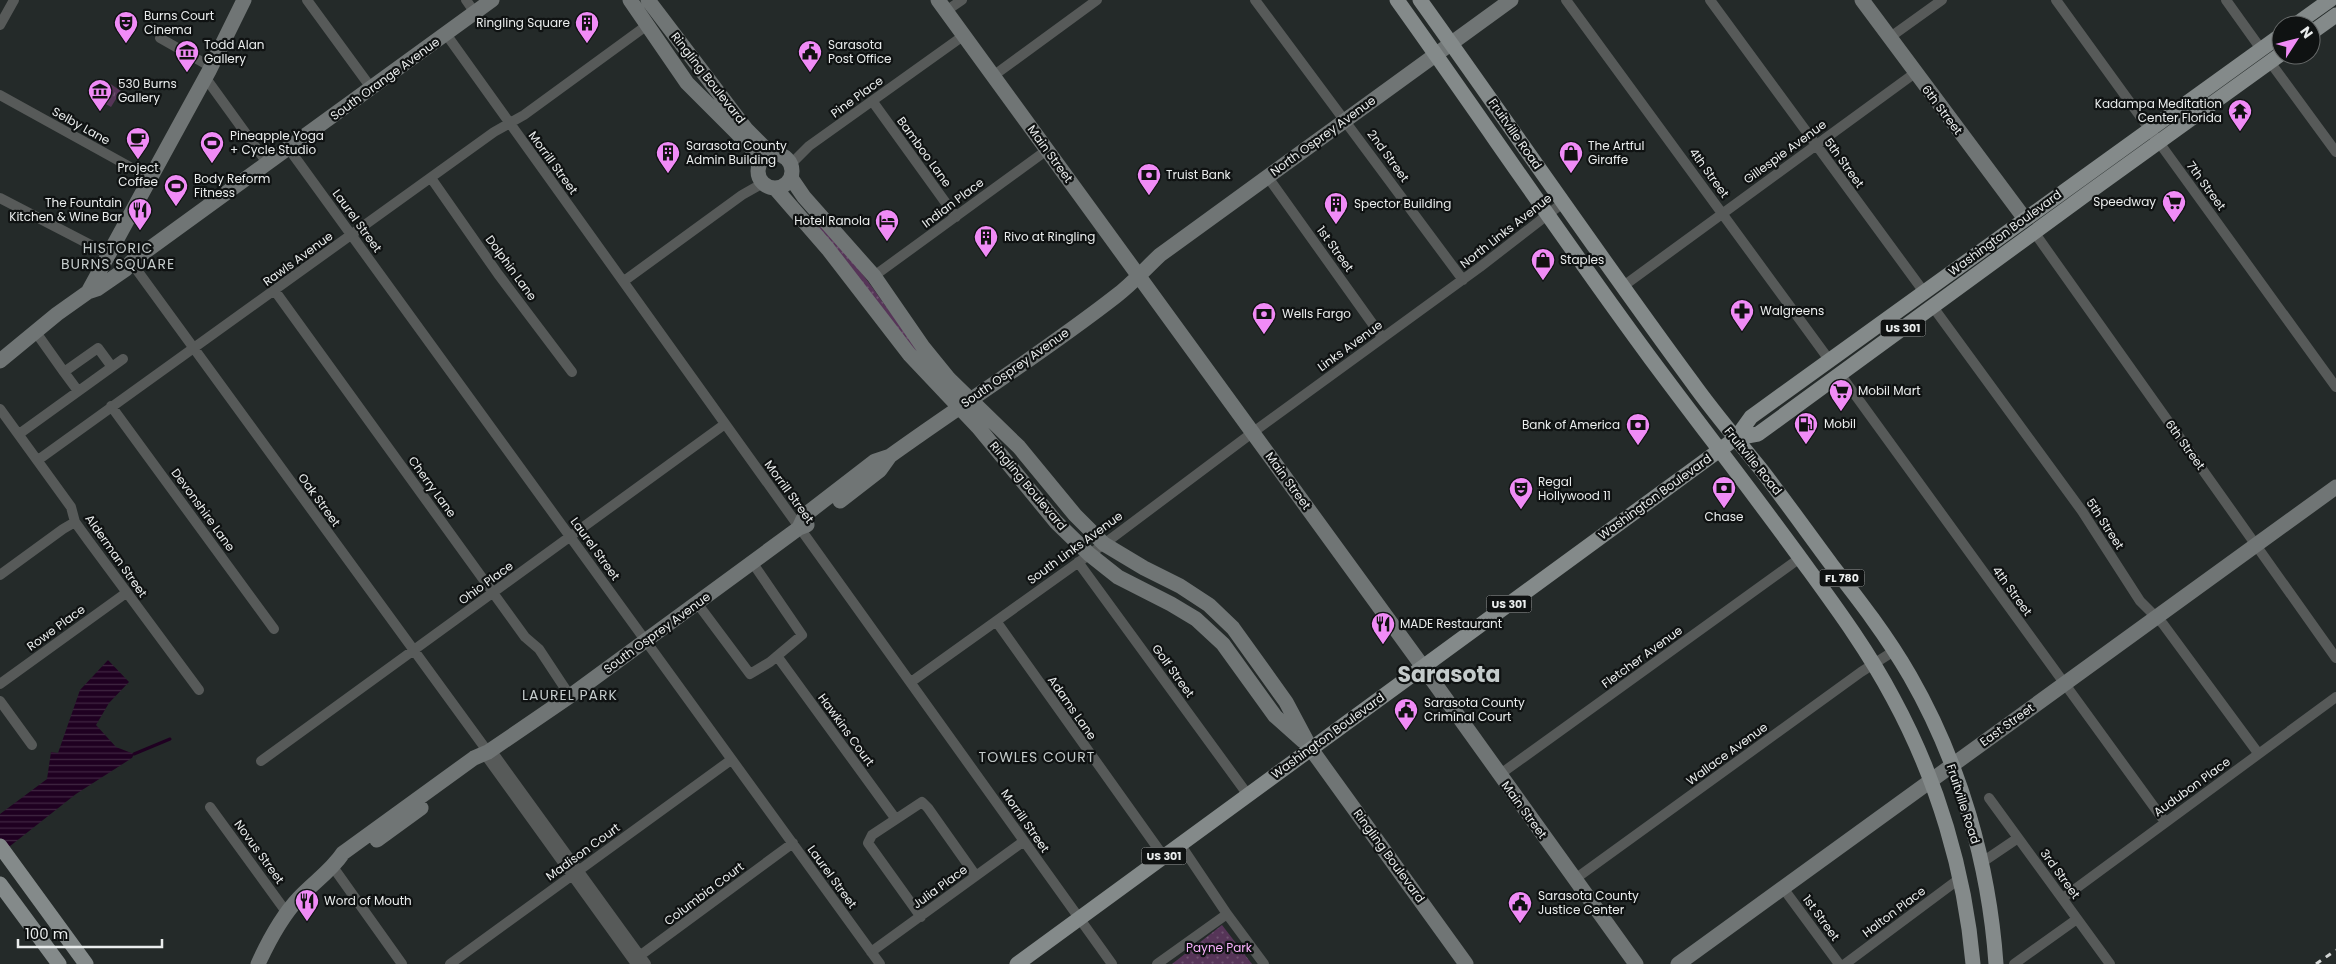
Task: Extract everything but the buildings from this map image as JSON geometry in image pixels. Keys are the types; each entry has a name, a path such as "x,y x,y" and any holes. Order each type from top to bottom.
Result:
{"main road":[{"name":"Fruitville Road","path":"1397,0 1549,214 1601,291 1842,614 1874,664 1908,728 1942,811 1959,879 1968,924 1973,964"},
{"name":"Fruitville Road","path":"1420,0 1622,287 1719,419 1736,438 1868,613 1894,651 1930,714 1964,798 1981,863 1990,911 1996,964"},
{"path":"2309,15 2330,0"},
{"path":"2321,26 2336,15"},
{"name":"Washington Boulevard","path":"1017,964 1736,438 1751,417 2271,42"},
{"name":"Washington Boulevard","path":"1736,438 1758,434 2271,62"},
{"path":"1933,307 1933,299 1937,293 1998,248 2004,234"},
{"path":"0,846 86,964"},
{"path":"0,884 60,964"},
{"path":"38,936 65,947 72,944"}],"street":[{"path":"0,25 14,0"},
{"path":"90,289 208,72 244,0"},
{"path":"307,0 372,88"},
{"path":"466,0 475,13"},
{"name":"South Orange Avenue","path":"0,361 35,331 90,289 97,289 126,269 132,262 492,0"},
{"name":"Ringling Boulevard","path":"630,0 646,26 687,83 750,146 766,157"},
{"name":"Ringling Boulevard","path":"648,0 766,157"},
{"path":"942,6 962,0"},
{"path":"993,76 1096,0"},
{"name":"2nd Street","path":"1256,0 1463,280"},
{"name":"North Osprey Avenue","path":"1137,276 1160,255 1267,176 1511,0"},
{"name":"4th Street","path":"1566,0 1830,361"},
{"name":"5th Street","path":"1710,0 1924,292"},
{"name":"6th Street","path":"1862,0 2025,219"},
{"path":"1889,38 1942,0"},
{"name":"7th Street","path":"2056,0 2336,387"},
{"path":"2226,0 2262,49"},
{"name":"Main Street","path":"942,6 1423,667 1636,964"},
{"name":"Rawls Avenue","path":"38,460 192,347 275,291 494,132 510,124 646,26"},
{"name":"Morrill Street","path":"446,34 1112,964"},
{"name":"Pine Place","path":"791,171 810,146 963,36"},
{"path":"160,38 208,72 268,164"},
{"path":"2280,65 2336,152"},
{"name":"Gillespie Avenue","path":"1622,287 1915,73"},
{"name":"Selby Lane","path":"0,95 150,178"},
{"name":"Bamboo Lane","path":"872,102 956,217"},
{"name":"Laurel Street","path":"289,149 880,964"},
{"name":"Indian Place","path":"874,276 1047,150"},
{"path":"624,281 742,195 769,185 783,186 791,171 782,155 766,157 758,171 769,185"},
{"name":"Ringling Boulevard","path":"791,171 804,197 874,276 922,347 949,380 978,427 1084,558 1196,619 1223,644 1275,716 1311,749"},
{"name":"1st Street","path":"1267,176 1382,337"},
{"name":"Dolphin Lane","path":"431,178 498,274 572,372"},
{"name":"Ringling Boulevard","path":"769,185 828,249 909,354 964,403 1019,447 1075,515 1104,544 1144,568 1180,586 1209,605 1233,628 1286,702 1311,749 1466,964"},
{"path":"0,198 108,254"},
{"name":"North Links Avenue","path":"1463,280 1564,202"},
{"name":"6th Street","path":"2034,232 2336,658"},
{"name":"Oak Street","path":"132,262 575,873 637,962"},
{"name":"South Osprey Avenue","path":"258,964 266,945 287,913 299,898 333,867 343,853 474,758 488,753 570,696 799,528 811,523 880,470 890,456 964,403 1013,372 1110,301 1137,276"},
{"name":"Links Avenue","path":"1252,433 1463,280"},
{"name":"Cherry Lane","path":"275,291 525,637 539,649 570,696"},
{"name":"5th Street","path":"1933,307 2082,511 2140,601 2163,624 2258,754"},
{"path":"35,331 78,391"},
{"path":"64,372 98,348 112,367"},
{"path":"19,434 123,359"},
{"name":"4th Street","path":"1840,374 2165,822"},
{"name":"Devonshire Lane","path":"111,406 274,629"},
{"name":"Alderman Street","path":"0,409 71,507 75,522 198,690"},
{"name":"Ohio Place","path":"261,761 494,594 725,424"},
{"name":"South Links Avenue","path":"911,682 1104,544 1252,433"},
{"name":"East Street","path":"1678,964 2336,487"},
{"path":"0,575 63,528 75,522"},
{"name":"Golf Street","path":"1084,558 1248,795"},
{"name":"Fletcher Avenue","path":"1499,775 1800,558"},
{"path":"697,603 750,674 777,656 802,636 801,632 752,562"},
{"name":"Rowe Place","path":"0,684 126,593"},
{"name":"Adams Lane","path":"996,621 1164,857"},
{"name":"Wallace Avenue","path":"1575,879 1894,651"},
{"name":"Hawkins Court","path":"777,656 895,818"},
{"name":"Audubon Place","path":"2063,898 2336,697"},
{"path":"0,701 32,745"},
{"name":"Madison Court","path":"450,964 732,760"},
{"name":"3rd Street","path":"1989,798 2110,964"},
{"path":"921,917 868,843 872,835 919,802 924,802 976,876"},
{"name":"Novus Street","path":"210,807 287,913"},
{"path":"1981,863 2018,838"},
{"name":"Julia Place","path":"872,952 1024,841"},
{"name":"Columbia Court","path":"637,962 793,843"},
{"path":"1180,844 1227,914 1264,964"},
{"path":"333,867 402,964"},
{"name":"Halton Place","path":"1845,964 1959,879"},
{"name":"1st Street","path":"1783,888 1839,964"},
{"path":"1157,964 1227,914"},
{"path":"2014,964 2077,918"}],"green space":[{"path":"109,83 121,91 111,107 99,100"},
{"path":"809,216 830,235 857,267 928,367"},
{"name":"Payne Park","path":"1222,925 1252,964 1172,964"}],"shaded area":[{"path":"108,660 129,682 109,703 96,725 116,747 134,754 132,758 76,794 0,854 0,814 47,779 51,752 58,753 80,690"}],"waterway":[{"path":"134,754 170,739"}],"railway":[{"path":"2316,964 2336,950"}],"place":[{"name":"Burns Court Cinema","path":"126,44"},
{"name":"Ringling Square","path":"587,44"},
{"name":"Todd Alan Gallery","path":"187,73"},
{"name":"Sarasota Post Office","path":"810,73"},
{"name":"530 Burns Gallery","path":"100,112"},
{"name":"Kadampa Meditation Center Florida","path":"2240,132"},
{"name":"Project Coffee","path":"138,160"},
{"name":"Pineapple Yoga + Cycle Studio","path":"212,164"},
{"name":"Sarasota County Admin Building","path":"668,174"},
{"name":"The Artful Giraffe","path":"1571,174"},
{"name":"Truist Bank","path":"1149,196"},
{"name":"Body Reform Fitness","path":"176,207"},
{"name":"Speedway","path":"2174,223"},
{"name":"Spector Building","path":"1336,225"},
{"name":"The Fountain Kitchen & Wine Bar","path":"140,231"},
{"name":"Hotel Ranola","path":"887,242"},
{"name":"Rivo at Ringling","path":"986,258"},
{"name":"Staples","path":"1543,281"},
{"name":"Walgreens","path":"1742,332"},
{"name":"Wells Fargo","path":"1264,335"},
{"name":"Mobil Mart","path":"1841,412"},
{"name":"Mobil","path":"1806,445"},
{"name":"Bank of America","path":"1638,446"},
{"name":"Chase","path":"1724,509"},
{"name":"Regal Hollywood 11","path":"1521,510"},
{"name":"MADE Restaurant","path":"1383,645"},
{"name":"Sarasota County Criminal Court","path":"1406,731"},
{"name":"Word of Mouth","path":"307,922"},
{"name":"Sarasota County Justice Center","path":"1520,924"}],"district":[{"name":"HISTORIC BURNS SQUARE","path":"118,256"},
{"name":"Sarasota","path":"1449,674"},
{"name":"LAUREL PARK","path":"570,695"},
{"name":"TOWLES COURT","path":"1037,757"}]}
